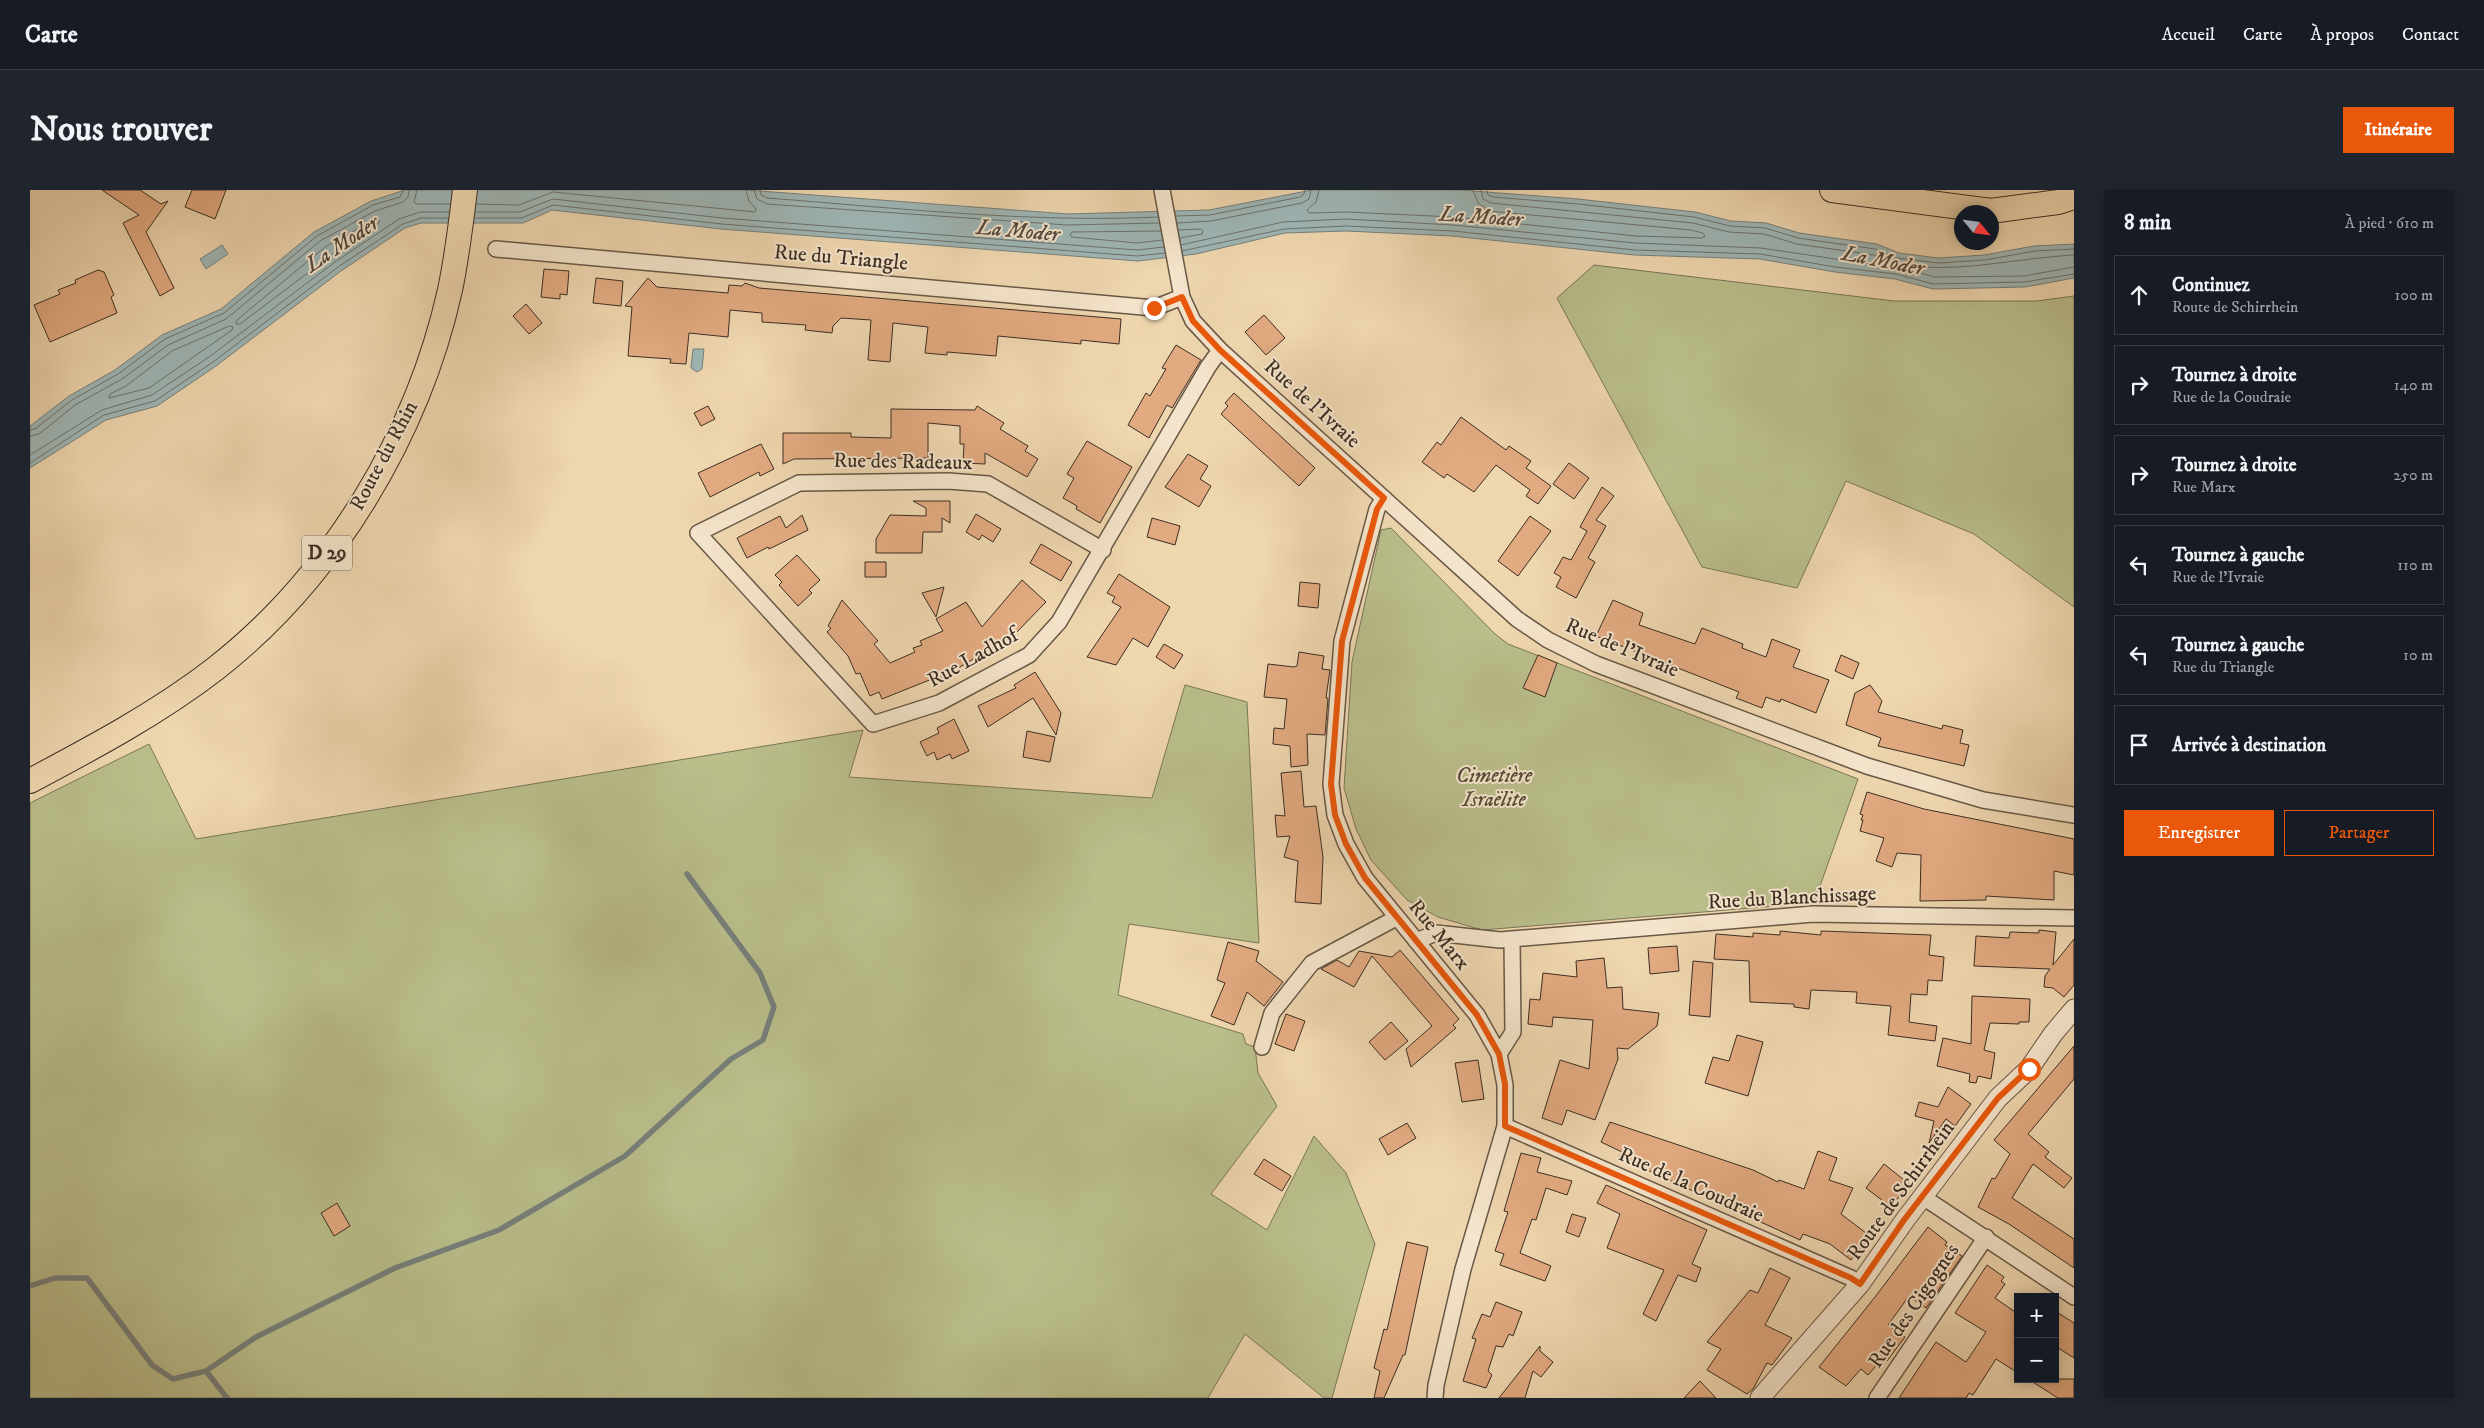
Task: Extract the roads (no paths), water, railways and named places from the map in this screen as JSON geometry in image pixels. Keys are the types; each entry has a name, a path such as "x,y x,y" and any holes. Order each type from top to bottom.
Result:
{"main road":[{"name":"Route du Rhin","path":"30,781 131,725 216,668 280,609 332,548 380,470 434,349 450,289 465,190"},
{"path":"1832,190 1991,212 2058,202 2074,197"}],"street":[{"name":"Rue de l'Ivraie","path":"1163,196 1182,297 1193,321 1220,350 1517,619 1548,640 1596,664 1867,766 1983,800 2074,815"},
{"name":"Rue du Triangle","path":"496,249 1154,308 1182,297"},
{"name":"Rue Ladhof","path":"698,533 873,724 939,704 1029,655 1059,622 1220,350"},
{"name":"Rue des Radeaux","path":"698,533 799,483 948,481 988,484 1103,550"},
{"name":"Rue Marx","path":"1384,498 1377,509 1342,641 1331,784 1335,815 1346,844 1365,878 1477,1015 1499,1054 1505,1084 1505,1126 1463,1268 1436,1385 1435,1398"},
{"name":"Rue du Blanchissage","path":"1416,941 1436,933 1500,940 1813,914 2074,918"},
{"path":"1262,1047 1272,1013 1312,963 1396,918"},
{"path":"1499,1054 1513,1032 1512,939"},
{"name":"Route de Schirrhein","path":"1760,1398 1860,1284 1998,1098 2029,1069 2053,1034 2074,1009"},
{"name":"Rue de la Coudraie","path":"1505,1126 1851,1278 1860,1284"},
{"path":"1923,1197 2074,1297"},
{"name":"Rue des Cigognes","path":"1877,1398 1986,1238"}],"water":[{"name":"La Moder","path":"405,190 746,190 1068,214 1209,210 1312,190 1460,190 1578,199 1695,212 1731,221 1766,223 1799,233 1877,244 1899,253 1938,258 1984,255 2034,246 2074,244 2074,278 2025,287 1933,289 1895,279 1835,272 1760,259 1634,255 1452,236 1346,231 1285,233 1196,254 1138,261 721,229 552,210 523,223 421,223 405,228 341,271 216,366 157,406 106,420 30,468 30,426 69,396 115,370 162,335 221,309 314,232 371,201"},
{"path":"222,245 228,254 206,269 200,259"},
{"path":"693,349 704,349 702,369 697,372 691,368"}],"waterway":[{"path":"30,1286 55,1278 87,1278 152,1365 173,1379 206,1371 256,1337 395,1268 499,1230 625,1156 731,1059 763,1040 774,1007 760,973 687,874"},
{"path":"206,1371 227,1398"}],"park label":[{"name":"Cimetière Israëlite","path":"1494,788"}]}
